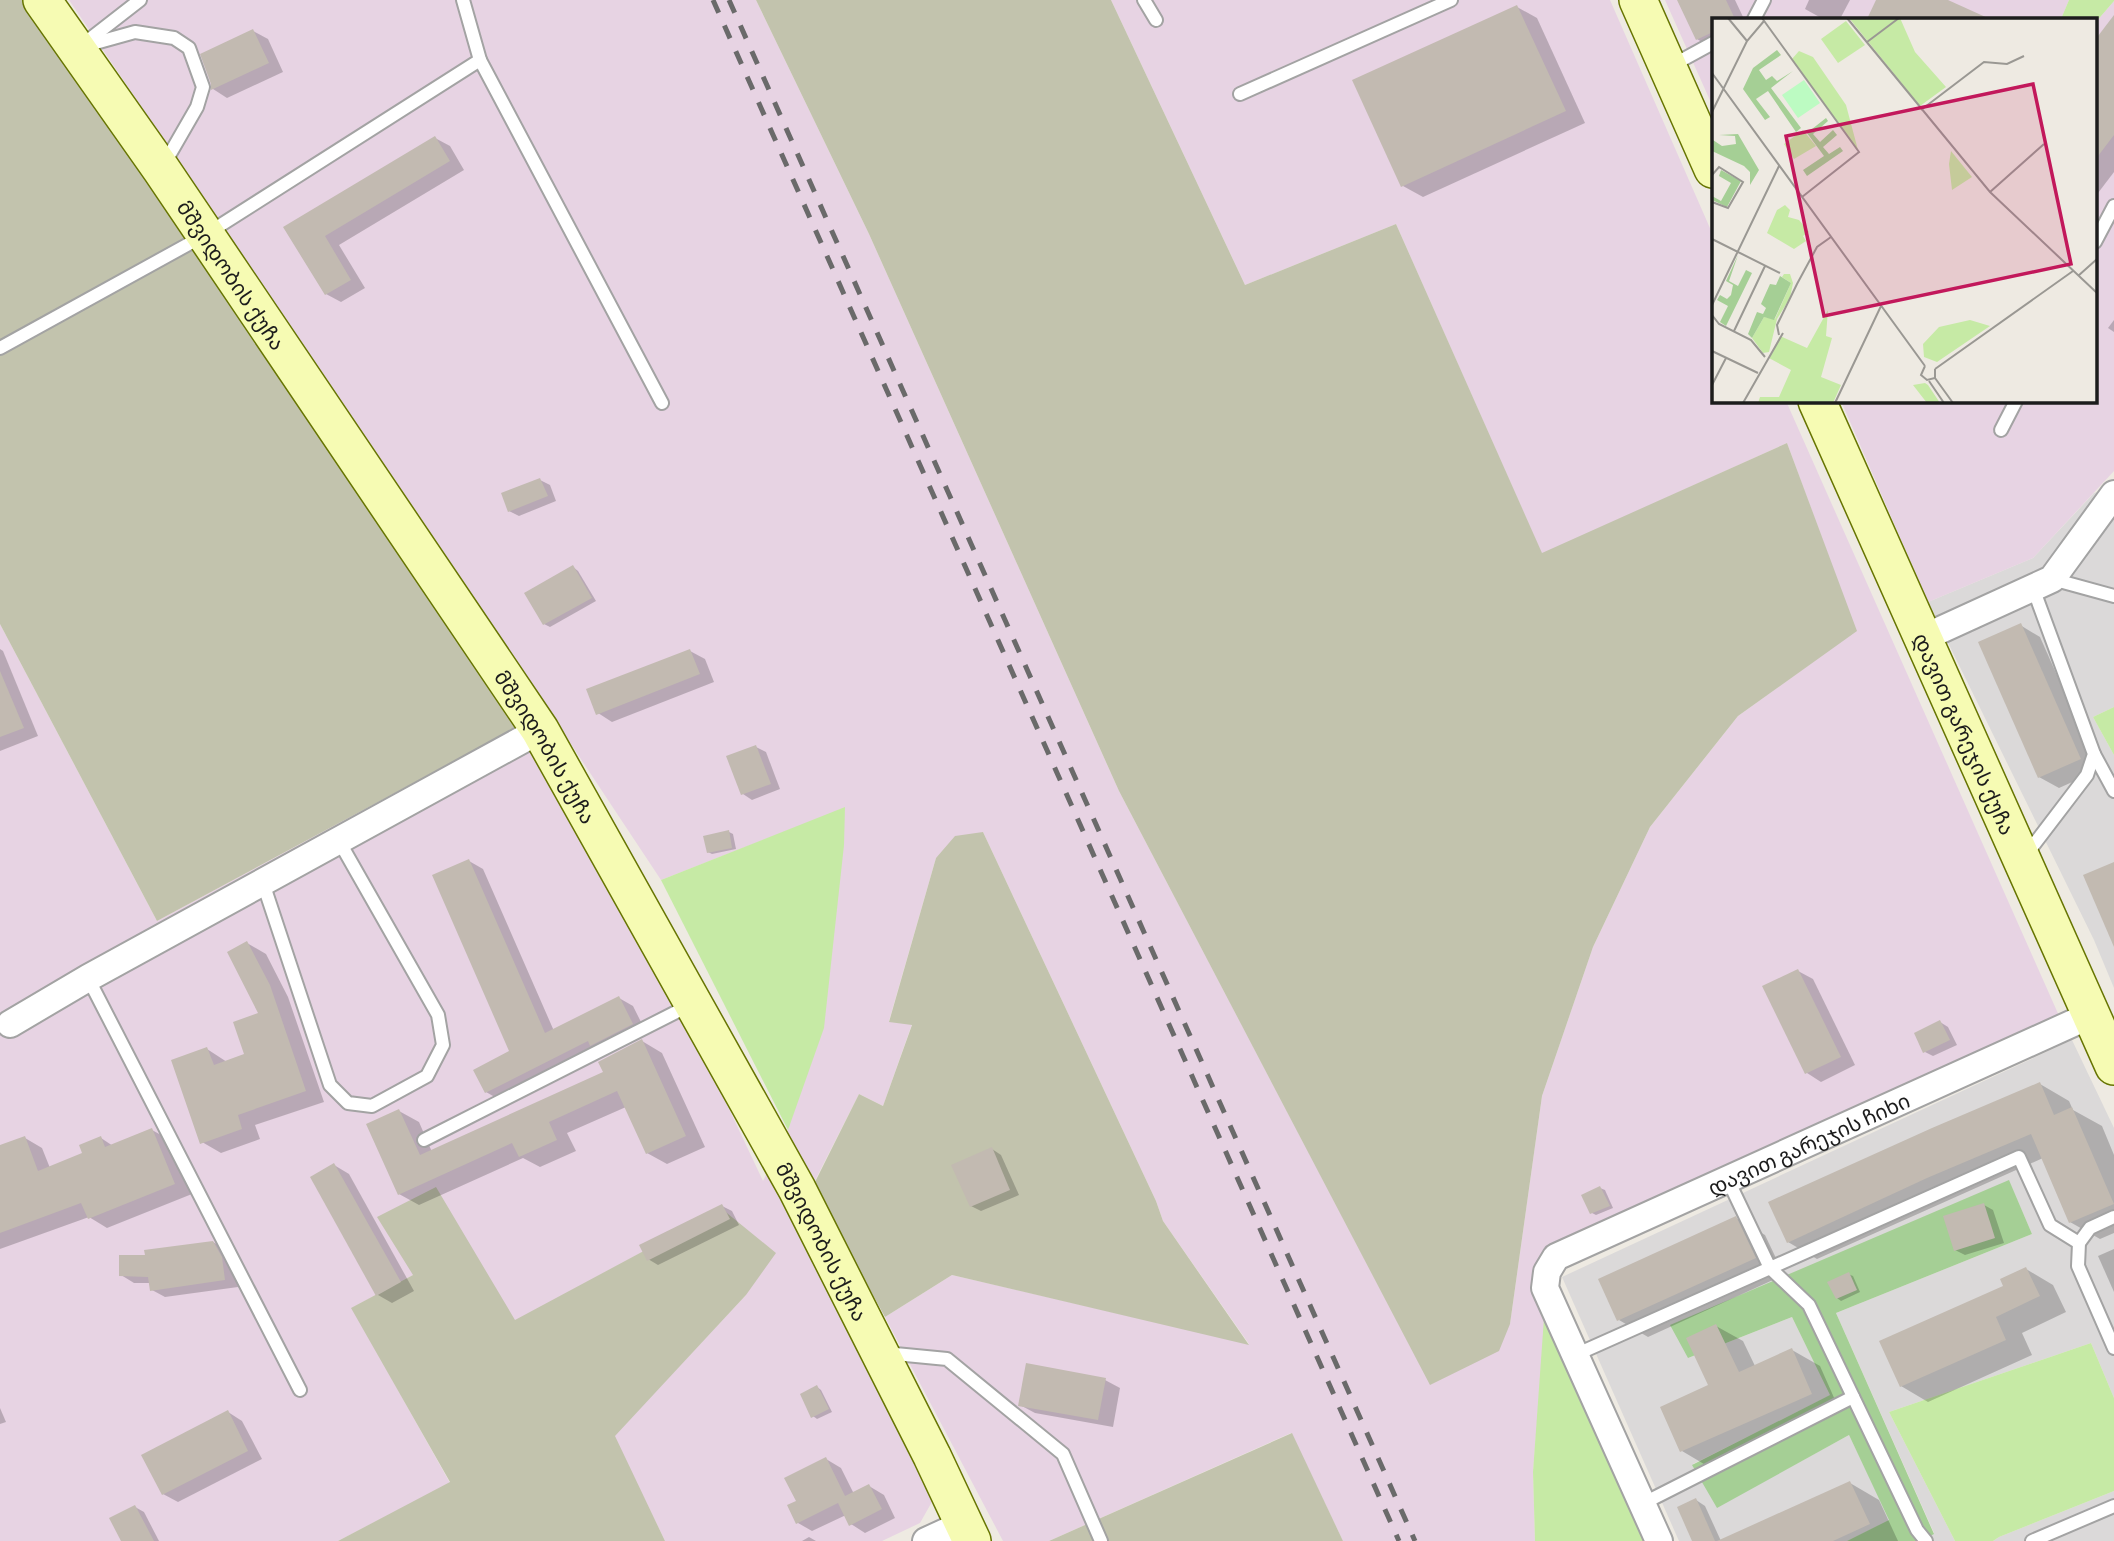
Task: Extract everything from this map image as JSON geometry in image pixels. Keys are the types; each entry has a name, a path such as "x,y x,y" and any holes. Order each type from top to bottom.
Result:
{"main road":[{"name":"მშვიდობის ქუჩა","path":"42,0 161,169 540,730 797,1189 968,1532"},
{"path":"1637,0 1712,167"},
{"name":"დავით გარეჯის ქუჩა","path":"1817,402 2114,1066"}],"street":[{"path":"1923,638 2043,583 2114,494"},
{"path":"10,1024 88,978 540,730"},
{"name":"დავით გარეჯის ჩიხი","path":"1575,1355 1545,1288 1547,1272 1556,1257 2091,1015"},
{"path":"1575,1355 1658,1541"},
{"path":"926,1541 968,1532"}],"lane":[{"path":"77,48 140,0"},
{"path":"463,0 480,60 662,403"},
{"path":"1144,0 1156,20"},
{"path":"1240,94 1451,0"},
{"path":"1755,18 1764,0"},
{"path":"77,48 135,32 174,38 189,48 203,87 197,107 161,169"},
{"path":"1668,68 1712,44"},
{"path":"0,348 205,234 480,60"},
{"path":"2096,240 2114,206"},
{"path":"2001,430 2015,402"},
{"path":"2114,596 2043,583 2094,754 2114,791"},
{"path":"2022,860 2087,775 2094,754"},
{"path":"263,883 330,1085 348,1103 372,1106 428,1076 443,1045 438,1015 339,841"},
{"path":"88,978 300,1390"},
{"path":"424,1140 693,1003"},
{"path":"1575,1355 2019,1157 2050,1225 2079,1243"},
{"path":"1728,1180 1770,1268 1809,1305 1917,1530 1926,1541"},
{"path":"2114,1217 2090,1228 2079,1243 2078,1266 2114,1348"},
{"path":"878,1353 947,1359 1063,1454 1101,1541"},
{"path":"1642,1504 1853,1397"},
{"path":"2032,1541 2111,1507 2114,1521"}],"shaded area":[{"path":"0,0 23,0 523,724 157,921 0,624"},
{"path":"69,0 756,0 869,234 1119,791 1430,1384 1510,1324 1542,1096 1593,947 1650,827 1738,716 1856,631 1787,443 1542,554 1396,224 1245,285 1111,0 1610,0 1712,233 1712,402 1786,402 2060,1018 1551,1247 1533,1472 1535,1541 1343,1541 1291,1433 1049,1541 1003,1541 885,1317 952,1275 1249,1344 1163,1221 983,832 936,858 889,1021 912,1024 883,1106 859,1094 796,1218 928,1479 933,1500 920,1523 882,1541 665,1541 614,1436 746,1295 745,1229 722,1209 515,1321 413,1275 352,1308 450,1483 338,1541 0,1541 0,624 157,921 523,724 690,1026 763,1181 788,1130 845,808 661,880 445,554"},
{"path":"756,0 1111,0 1245,285 1396,224 1542,553 1787,443 1857,631 1738,716 1650,827 1593,947 1542,1096 1510,1324 1499,1351 1430,1385 1119,791 869,234"},
{"path":"1665,0 2069,0 2061,18 1712,18 1712,105"},
{"path":"2114,1 2114,471 2033,558 1928,602 1841,402 2096,402 2096,22"},
{"path":"2114,487 2114,707 2093,717 2114,755 2114,988 2094,940 1928,602 2033,558 2094,493"},
{"path":"983,832 1163,1221 1249,1345 952,1275 885,1317 813,1186 859,1094 883,1106 912,1025 889,1022 936,858 955,836"},
{"path":"2072,1040 2114,1128 2114,1398 2091,1343 1889,1412 1955,1541 1920,1541 1934,1533 1836,1313 2032,1234 2009,1181 1688,1358 1792,1317 1831,1395 1693,1464 1717,1507 1849,1435 1890,1520 1847,1541 1679,1541 1562,1277"},
{"path":"436,1187 515,1320 722,1209 776,1253 746,1295 615,1436 665,1541 338,1541 450,1482 351,1308 413,1275 377,1217"},
{"path":"1292,1433 1343,1541 1049,1541"},
{"path":"2114,1491 2114,1541 1993,1541 1999,1537"}],"green space":[{"path":"2069,0 2114,0 2096,22 2096,18 2061,18"},
{"path":"2114,707 2114,755 2093,717"},
{"path":"845,807 844,845 824,1028 788,1130 661,880"},
{"path":"2009,1180 2032,1234 1836,1313 1934,1534 1920,1541 1847,1541 1889,1520 1849,1435 1717,1508 1692,1465 1830,1395 1792,1317 1688,1358 1670,1325"},
{"path":"1545,1304 1647,1541 1535,1541 1533,1472"},
{"path":"2091,1343 2114,1398 2114,1491 1993,1541 1955,1541 1889,1412"}],"building":[{"path":"1677,0 1726,0 1735,18 1712,18 1712,32 1696,40"},
{"path":"1876,0 1948,0 1988,18 1867,18"},
{"path":"1517,5 1566,111 1401,187 1352,80"},
{"path":"2114,15 2114,135 2096,159 2096,39"},
{"path":"253,29 269,63 211,90 200,54"},
{"path":"435,136 450,161 325,236 351,280 325,295 283,227"},
{"path":"540,478 548,496 508,512 501,493"},
{"path":"573,565 592,598 543,625 524,593"},
{"path":"2021,623 2081,759 2038,778 1978,642"},
{"path":"690,649 700,674 596,715 586,689"},
{"path":"0,671 24,728 0,737"},
{"path":"756,745 771,784 741,795 726,756"},
{"path":"729,830 732,848 707,853 703,836"},
{"path":"469,859 545,1033 619,996 633,1024 590,1046 588,1041 485,1093 473,1070 509,1051 432,875"},
{"path":"2114,862 2114,947 2083,875"},
{"path":"247,941 270,985 306,1091 238,1115 242,1129 200,1144 171,1060 207,1047 214,1065 244,1054 233,1022 258,1013 227,952"},
{"path":"1798,969 1841,1057 1805,1074 1762,986"},
{"path":"1940,1020 1950,1040 1923,1053 1914,1033"},
{"path":"642,1039 686,1136 646,1154 617,1091 549,1122 557,1140 519,1157 512,1143 398,1195 366,1124 399,1109 420,1155 603,1072 598,1062"},
{"path":"2040,1082 2054,1115 2072,1107 2114,1204 2069,1223 2031,1134 1927,1178 1787,1243 1768,1202"},
{"path":"152,1128 175,1184 88,1219 81,1203 0,1233 0,1145 25,1136 38,1171 82,1153 79,1145 101,1136 105,1147"},
{"path":"992,1147 1010,1190 970,1207 951,1165"},
{"path":"334,1163 401,1282 376,1296 310,1177"},
{"path":"1600,1186 1610,1206 1590,1214 1581,1195"},
{"path":"1984,1203 1995,1238 1954,1251 1943,1216"},
{"path":"722,1204 730,1219 647,1261 639,1245"},
{"path":"1736,1216 1756,1258 1617,1321 1598,1279"},
{"path":"213,1241 222,1257 225,1280 150,1291 148,1277 119,1276 119,1255 145,1255 144,1250"},
{"path":"2026,1267 2040,1296 1996,1317 2006,1340 1900,1387 1879,1341 2003,1286 2000,1279"},
{"path":"1849,1272 1857,1290 1836,1299 1827,1282"},
{"path":"1716,1324 1739,1372 1792,1348 1812,1394 1680,1452 1660,1407 1708,1385 1686,1338"},
{"path":"1026,1363 1106,1378 1098,1420 1018,1406"},
{"path":"817,1385 829,1409 811,1418 800,1394"},
{"path":"228,1410 248,1451 162,1495 141,1455"},
{"path":"826,1457 845,1496 869,1484 882,1509 849,1526 838,1503 796,1524 787,1505 796,1501 784,1478"},
{"path":"1850,1481 1870,1524 1833,1541 1717,1541"},
{"path":"1696,1498 1715,1541 1692,1541 1677,1507"},
{"path":"135,1505 154,1541 121,1541 109,1518"}],"railway":[{"path":"713,0 1399,1541"},
{"path":"729,0 1415,1541"}]}
